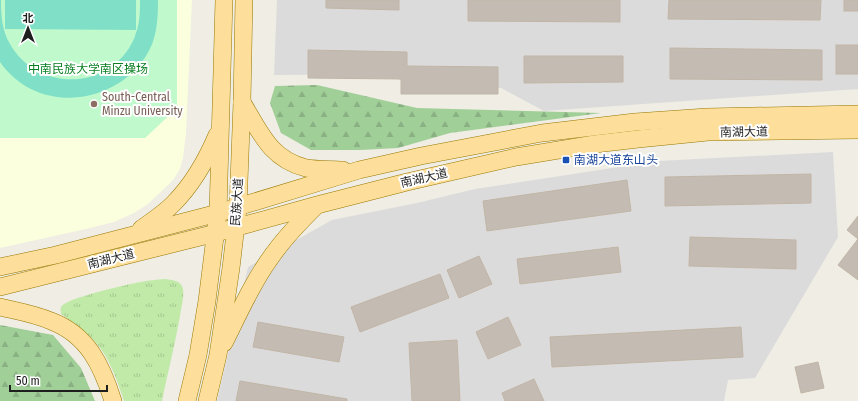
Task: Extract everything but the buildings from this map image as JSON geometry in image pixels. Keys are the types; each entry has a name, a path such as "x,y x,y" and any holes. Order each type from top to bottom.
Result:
{"main road":[{"name":"民族大道","path":"188,401 198,355 207,301 218,213 224,0"},
{"name":"民族大道","path":"207,401 218,355 238,208 244,0"},
{"path":"242,102 268,145 277,154 289,162 308,168 359,170"},
{"name":"南湖大道","path":"0,267 56,255 238,208 274,195 359,170 421,156 542,133 635,122 707,117 858,114"},
{"path":"133,235 158,217 185,191 193,181 208,155 221,126"},
{"name":"南湖大道","path":"0,287 216,234 316,205 407,182 516,157 595,144 708,132 858,130"},
{"path":"218,355 254,285 268,262 276,250 316,205"},
{"path":"0,307 50,320 66,327 77,336 88,347 98,362 113,401"}],"shaded area":[{"name":"South-Central Minzu University","path":"0,0 192,0 186,133 183,158 180,169 174,179 148,204 134,213 114,222 0,248"},
{"path":"277,0 858,0 858,89 544,111 501,88 417,88 386,74 274,75"},
{"path":"833,152 838,237 755,378 728,380 724,401 217,401 248,267 332,220 417,203 475,189 658,161"}],"green space":[{"name":"中南民族大学南区操场","path":"0,0 177,0 177,108 145,138 0,138"},
{"path":"0,0 2,23 10,44 19,56 30,66 42,73 56,78 84,78 98,74 111,67 119,60 129,48 134,38 139,21 140,0 158,0 158,15 155,36 146,56 132,73 114,86 95,94 74,98 53,96 33,90 15,79 0,62"},
{"path":"5,0 136,0 136,30 5,29"},
{"path":"317,85 417,108 601,113 450,133 398,148 311,150 281,133 270,103 275,86"},
{"path":"165,279 181,284 183,289 183,301 162,401 124,401 112,368 101,349 88,334 61,314 61,307 65,303 85,296 124,285"},
{"path":"0,325 53,335 81,368 95,401 0,401"}],"place":[{"name":"South-Central Minzu University","path":"94,104"},
{"name":"南湖大道东山头","path":"566,160"}]}
